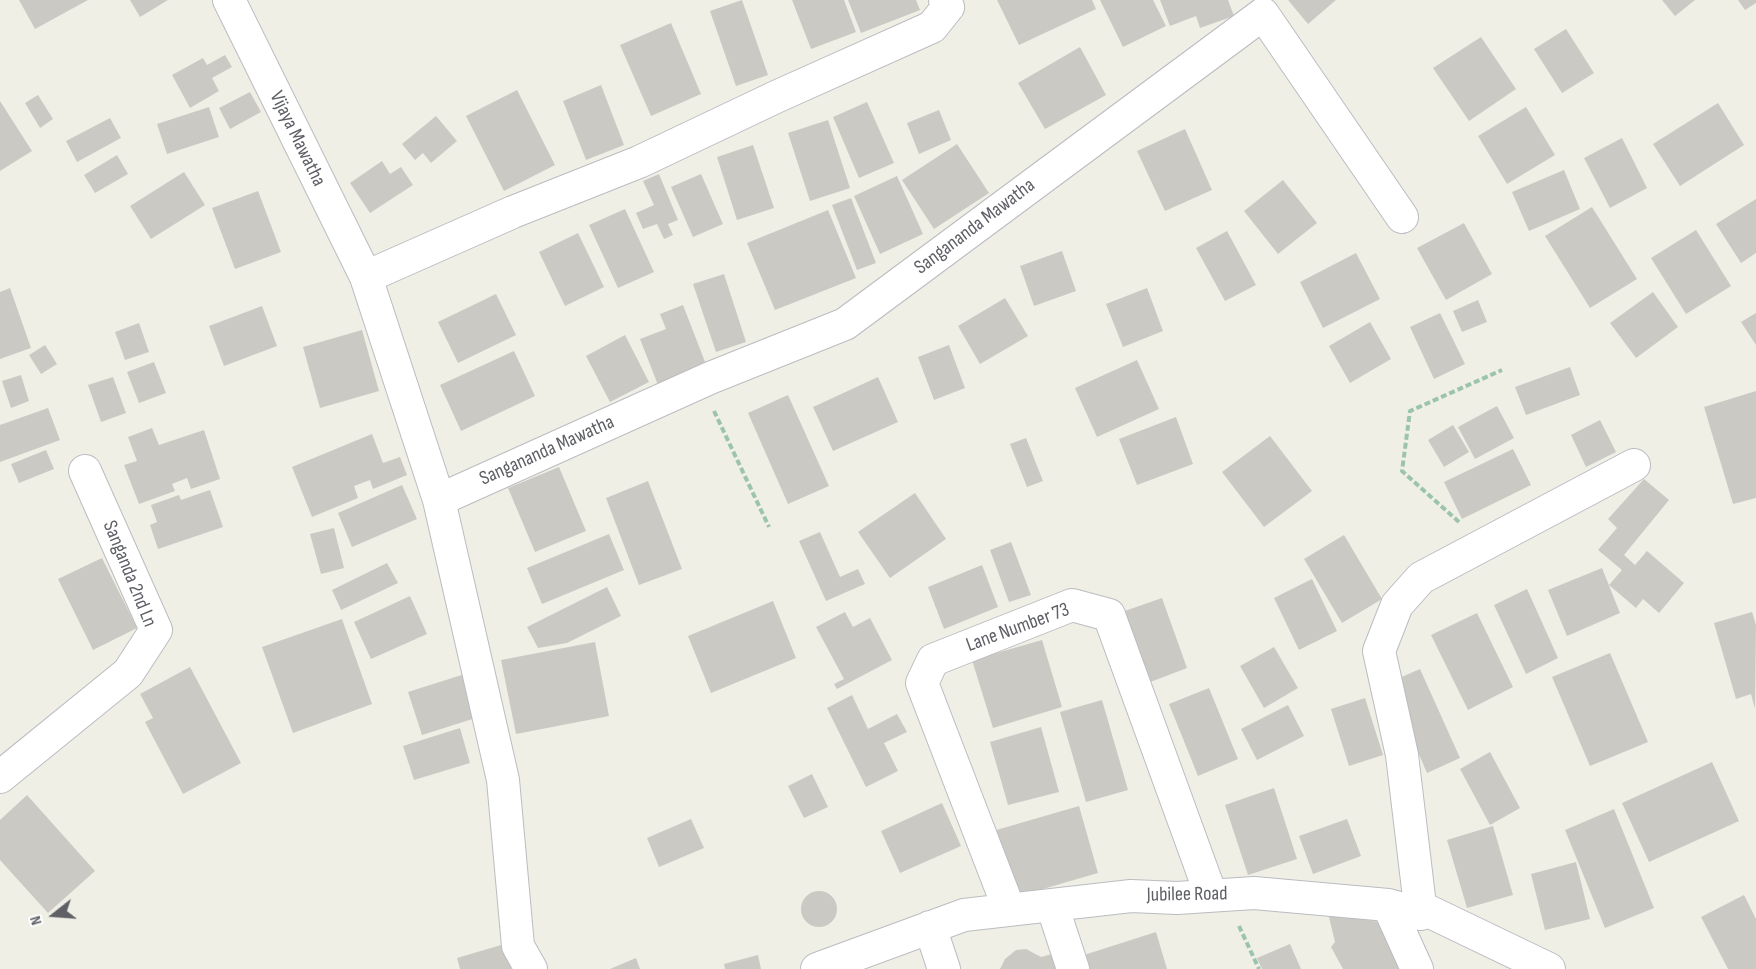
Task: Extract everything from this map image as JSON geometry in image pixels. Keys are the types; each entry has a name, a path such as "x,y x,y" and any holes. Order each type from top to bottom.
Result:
{"street":[{"name":"Vijaya Mawatha","path":"228,0 366,277"},
{"path":"531,969 518,946 503,780 439,500 366,277 513,212 639,162 932,27 948,7 945,0"},
{"name":"Sangananda Mawatha","path":"439,500 701,383 845,324 1258,7 1402,218"},
{"path":"1421,914 1402,755 1379,651 1397,605 1421,578 1634,465"},
{"name":"Sanganda 2nd Ln","path":"0,777 128,673 156,630 85,471"},
{"name":"Lane Number 73","path":"1008,909 922,683 933,660 1072,606 1109,615 1218,895"},
{"name":"Jubilee Road","path":"817,969 964,915 1131,896 1176,898 1254,893 1388,905 1421,914 1424,909 1549,969"},
{"path":"1052,905 1073,969"},
{"path":"1388,905 1417,969"},
{"path":"930,927 944,969"}],"path":[{"path":"1484,545 1402,471 1410,411 1502,370"},
{"path":"701,383 769,528"},
{"path":"1218,895 1259,969"}],"building":[{"path":"19,0 88,0 35,29"},
{"path":"130,0 168,0 140,17"},
{"path":"742,0 768,75 736,86 710,11"},
{"path":"792,0 844,0 856,32 811,49"},
{"path":"848,0 916,0 920,10 861,33"},
{"path":"997,0 1092,0 1096,9 1019,45"},
{"path":"1100,0 1153,0 1166,26 1123,47"},
{"path":"1160,0 1228,0 1234,16 1200,28 1196,16 1170,26"},
{"path":"1288,0 1336,0 1308,24"},
{"path":"1662,0 1695,0 1675,16"},
{"path":"1738,0 1756,0 1756,3 1745,10"},
{"path":"671,23 701,94 651,116 620,45"},
{"path":"1566,29 1594,73 1562,93 1534,49"},
{"path":"1481,37 1516,89 1469,121 1433,68"},
{"path":"1080,47 1106,95 1045,129 1018,83"},
{"path":"225,55 232,67 212,78 219,91 190,108 172,75 203,58 207,65"},
{"path":"601,85 624,145 586,160 563,101"},
{"path":"517,90 555,165 504,191 466,116"},
{"path":"250,92 261,112 230,129 219,108"},
{"path":"38,95 53,119 40,128 25,103"},
{"path":"0,101 32,151 0,171"},
{"path":"867,102 894,163 859,178 833,117"},
{"path":"1718,103 1744,145 1680,186 1653,144"},
{"path":"209,107 219,137 167,154 157,124"},
{"path":"1526,107 1555,155 1507,184 1478,136"},
{"path":"939,110 951,140 919,154 907,123"},
{"path":"436,116 457,141 431,163 423,153 415,160 402,144"},
{"path":"110,118 121,138 77,162 66,141"},
{"path":"828,120 850,188 810,201 788,133"},
{"path":"1185,129 1212,190 1165,211 1137,151"},
{"path":"1622,138 1647,188 1610,208 1584,158"},
{"path":"957,144 989,193 934,229 902,180"},
{"path":"753,145 774,208 737,220 717,157"},
{"path":"117,155 128,174 95,193 84,175"},
{"path":"382,161 390,174 401,167 413,185 370,213 350,183"},
{"path":"1564,170 1580,209 1529,231 1512,192"},
{"path":"184,172 205,205 151,239 130,206"},
{"path":"659,174 678,220 668,224 673,235 664,239 657,224 643,229 636,213 654,205 643,181"},
{"path":"701,174 723,224 693,237 671,187"},
{"path":"897,176 923,234 880,254 854,196"},
{"path":"1283,180 1317,223 1278,254 1244,211"},
{"path":"258,191 281,252 235,269 212,208"},
{"path":"851,198 876,263 857,270 832,205"},
{"path":"1756,199 1756,253 1741,263 1716,224"},
{"path":"1592,207 1637,279 1590,308 1545,236"},
{"path":"625,209 654,272 618,288 589,225"},
{"path":"828,210 856,278 775,310 747,243"},
{"path":"1464,223 1492,274 1446,300 1417,248"},
{"path":"1696,230 1731,286 1686,314 1651,258"},
{"path":"1227,231 1256,285 1225,301 1196,248"},
{"path":"578,233 604,287 565,306 539,252"},
{"path":"1062,251 1076,291 1034,306 1020,266"},
{"path":"1356,253 1380,299 1323,328 1300,282"},
{"path":"724,274 746,342 716,352 693,284"},
{"path":"10,288 31,348 0,359 0,292"},
{"path":"1147,288 1163,331 1123,347 1106,304"},
{"path":"1653,292 1678,327 1636,358 1610,323"},
{"path":"496,294 516,335 458,363 438,322"},
{"path":"1005,298 1028,336 980,364 958,326"},
{"path":"1478,300 1487,322 1462,332 1453,311"},
{"path":"683,305 707,367 658,385 640,339 666,329 660,314"},
{"path":"262,306 277,346 224,366 209,326"},
{"path":"1440,313 1465,364 1434,379 1410,327"},
{"path":"1756,313 1756,345 1741,322"},
{"path":"1370,322 1391,359 1350,383 1329,346"},
{"path":"139,323 149,352 125,360 115,332"},
{"path":"362,330 379,391 320,408 303,347"},
{"path":"625,335 649,382 610,402 586,356"},
{"path":"45,345 57,364 41,374 29,355"},
{"path":"949,345 965,388 934,400 918,357"},
{"path":"514,351 535,396 461,431 440,385"},
{"path":"1137,360 1159,409 1097,437 1075,388"},
{"path":"154,362 166,393 139,403 127,372"},
{"path":"1570,367 1580,395 1526,415 1515,387"},
{"path":"21,375 29,401 11,408 2,381"},
{"path":"113,377 126,413 101,422 88,385"},
{"path":"878,377 898,422 833,451 813,407"},
{"path":"1756,391 1756,498 1733,504 1704,407"},
{"path":"788,395 829,486 788,504 748,413"},
{"path":"1497,406 1514,438 1475,459 1458,427"},
{"path":"48,408 60,440 0,462 0,425"},
{"path":"1176,417 1193,464 1137,485 1119,439"},
{"path":"1600,420 1616,452 1586,467 1571,435"},
{"path":"1453,425 1469,452 1444,467 1428,440"},
{"path":"152,428 159,445 204,430 220,479 191,489 187,478 172,484 175,491 139,504 124,465 137,461 128,437"},
{"path":"372,434 383,463 400,457 407,475 373,489 370,480 354,486 358,498 312,517 292,467"},
{"path":"1270,436 1312,491 1264,527 1222,472"},
{"path":"1026,438 1043,481 1027,487 1010,444"},
{"path":"1513,449 1531,485 1462,519 1444,482"},
{"path":"46,450 54,469 19,483 11,464"},
{"path":"559,467 586,531 535,552 508,488"},
{"path":"1644,479 1669,500 1624,555 1635,565 1647,551 1684,583 1659,613 1643,599 1636,608 1609,585 1622,570 1598,550 1617,528 1608,519"},
{"path":"648,481 682,569 639,585 606,498"},
{"path":"402,485 417,519 352,547 338,513"},
{"path":"210,490 223,527 158,549 150,525 157,522 151,505 179,495 181,500"},
{"path":"915,493 946,539 890,578 858,532"},
{"path":"334,528 344,568 321,574 310,534"},
{"path":"820,532 840,577 858,569 865,584 826,601 799,541"},
{"path":"609,534 624,570 542,604 527,568"},
{"path":"1344,535 1382,599 1342,623 1304,559"},
{"path":"1011,542 1031,595 1009,602 990,550"},
{"path":"102,558 137,628 93,650 58,579"},
{"path":"387,563 398,583 341,610 332,590"},
{"path":"982,565 998,607 944,629 928,587"},
{"path":"1602,568 1620,613 1567,636 1548,590"},
{"path":"1312,579 1337,631 1299,650 1274,598"},
{"path":"607,587 621,616 567,643 538,648 527,627"},
{"path":"1527,589 1558,658 1526,674 1494,605"},
{"path":"410,596 427,634 371,659 354,622"},
{"path":"1162,598 1187,668 1145,684 1119,613"},
{"path":"773,601 796,658 711,693 688,636"},
{"path":"845,612 853,627 870,618 892,660 837,689 834,684 844,679 816,627"},
{"path":"1752,612 1756,625 1755,709 1751,694 1736,699 1714,623"},
{"path":"1477,613 1513,687 1468,710 1431,635"},
{"path":"342,619 372,704 293,733 262,647"},
{"path":"1042,640 1062,707 993,728 972,660"},
{"path":"595,642 609,716 516,734 501,660"},
{"path":"1274,647 1298,688 1264,708 1240,666"},
{"path":"1610,653 1648,742 1590,766 1552,677"},
{"path":"190,667 241,763 183,794 145,722 153,718 140,694"},
{"path":"1420,669 1460,758 1427,773 1388,683"},
{"path":"468,673 482,716 422,735 408,692"},
{"path":"1209,688 1238,759 1198,776 1169,704"},
{"path":"852,695 868,729 897,714 907,732 884,743 898,771 866,787 827,708"},
{"path":"1365,698 1383,755 1349,766 1331,709"},
{"path":"1102,700 1128,790 1086,802 1060,712"},
{"path":"1288,705 1304,736 1257,760 1241,729"},
{"path":"1041,727 1059,792 1008,805 990,742"},
{"path":"460,728 470,763 414,780 403,746"},
{"path":"1490,752 1520,808 1490,825 1460,769"},
{"path":"1712,762 1739,821 1649,862 1622,803"},
{"path":"812,774 828,807 804,818 788,786"},
{"path":"1274,788 1297,859 1248,875 1225,805"},
{"path":"27,795 95,871 48,913 0,860 0,820"},
{"path":"942,803 961,846 900,873 881,831"},
{"path":"1079,806 1098,873 1012,898 993,831"},
{"path":"1614,809 1654,908 1605,928 1565,830"},
{"path":"691,819 704,848 659,867 647,838"},
{"path":"1347,819 1361,856 1313,874 1299,836"},
{"path":"1493,826 1513,895 1467,908 1447,840"},
{"path":"1576,862 1590,919 1545,930 1531,874"},
{"path":"819,891 832,896 837,909 832,922 819,927 806,922 801,909 806,896"},
{"path":"1744,895 1756,919 1756,969 1728,969 1701,917"},
{"path":"1328,913 1385,923 1409,969 1343,969 1331,947 1335,942"},
{"path":"1156,932 1167,969 1088,969 1084,955"},
{"path":"508,943 515,969 460,969 457,958"},
{"path":"1290,944 1301,969 1262,969 1257,958"},
{"path":"1026,949 1041,957 1059,952 1065,969 1000,969 1005,959 1016,950"},
{"path":"758,955 761,969 725,969 724,964"},
{"path":"636,958 640,969 610,969"}]}
